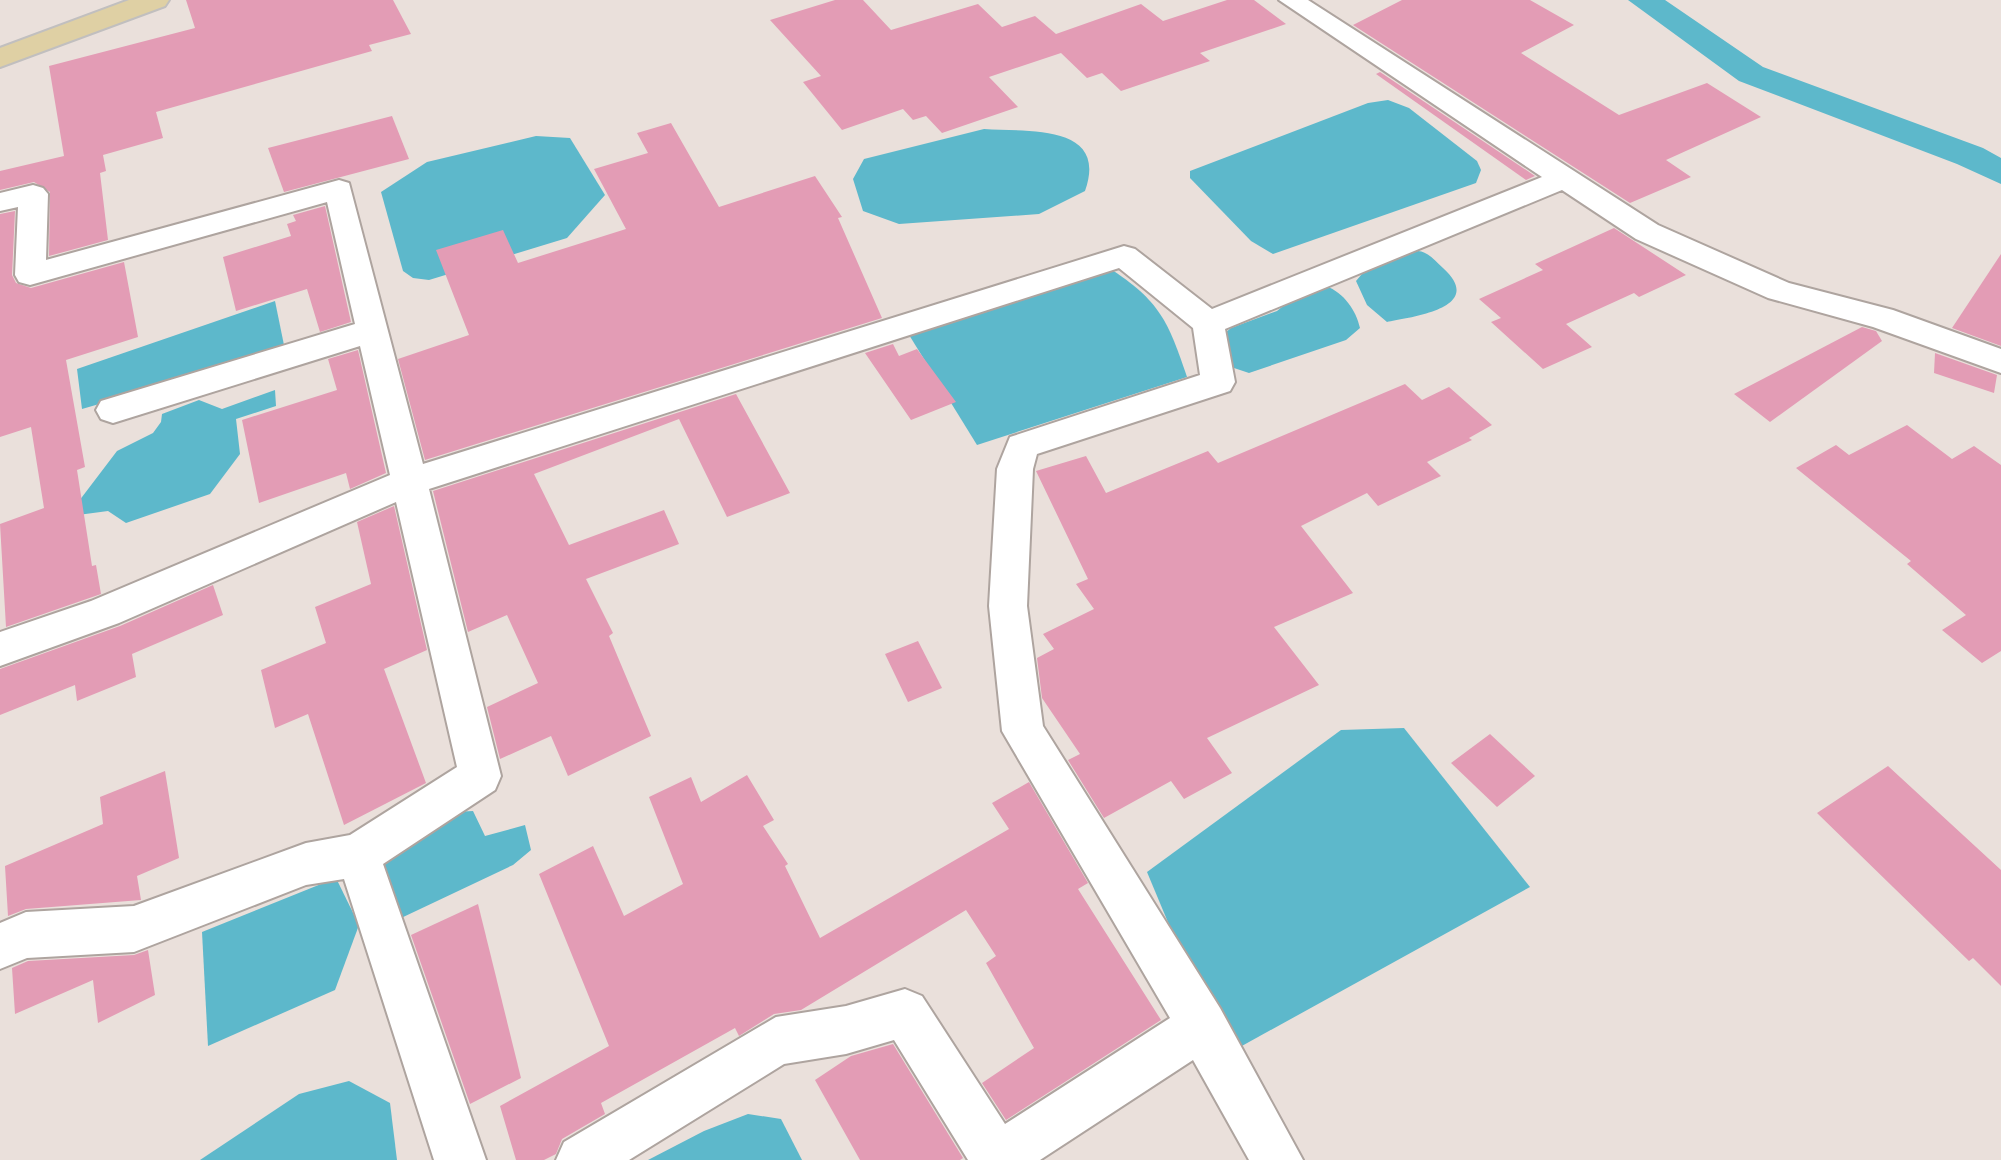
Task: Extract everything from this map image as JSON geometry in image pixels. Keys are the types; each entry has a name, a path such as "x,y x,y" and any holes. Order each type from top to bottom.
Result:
{"main road":[{"path":"0,58 155,0"}],"street":[{"path":"1291,0 1647,232 1779,291 1882,318 2001,361"},
{"path":"1208,323 1565,178"},
{"path":"0,202 33,194 30,275 339,189 370,331 480,776 358,855 306,864 134,929 26,935 0,946"},
{"path":"0,649 105,612 408,482 1124,256 1208,323 1218,382 1022,446 1015,469 1008,606 1023,731 1203,1025 1277,1160"},
{"path":"113,410 370,331"},
{"path":"358,855 460,1160"},
{"path":"582,1160 776,1041 846,1030 905,1013 996,1159 1203,1025"}],"water":[{"path":"1388,100 1409,108 1477,161 1481,170 1476,183 1273,254 1251,241 1190,178 1190,171 1368,103"},
{"path":"984,129 1041,132 1075,142 1085,153 1089,169 1085,191 1039,214 899,224 863,211 853,179 864,159"},
{"path":"536,136 570,138 605,195 567,238 429,280 413,278 403,271 381,192 427,162"},
{"path":"1418,251 1429,255 1443,268 1454,282 1456,293 1441,308 1387,322 1367,305 1356,281 1367,268"},
{"path":"1109,268 1140,291 1160,314 1187,377 977,445 906,330"},
{"path":"1326,286 1344,298 1358,321 1360,328 1346,340 1249,373 1231,367 1220,337 1231,328 1277,311 1293,298"},
{"path":"275,301 285,350 82,409 77,369"},
{"path":"275,390 276,406 236,419 240,454 210,494 126,523 108,511 78,515 79,501 117,451 153,433 161,422 162,414 199,400 222,409"},
{"path":"1404,728 1530,887 1231,1052 1195,987 1147,872 1341,730"},
{"path":"473,811 485,836 525,825 531,850 513,865 399,919 381,857 455,812"},
{"path":"336,878 359,925 335,990 208,1046 202,932"},
{"path":"349,1081 390,1103 397,1160 200,1160 299,1094"},
{"path":"748,1114 781,1119 802,1160 648,1160 704,1131"}],"building":[{"path":"186,0 393,0 411,34 369,45 372,51 156,112 163,138 103,155 106,171 100,173 108,240 49,256 50,192 34,182 0,190 0,171 64,156 49,66 195,28"},
{"path":"835,0 863,0 891,30 978,4 1002,27 1035,16 1056,34 1141,4 1163,21 1227,0 1254,0 1286,24 1200,53 1210,61 1121,91 1102,73 1087,78 1061,53 989,77 1018,107 942,133 926,116 913,120 903,109 842,130 803,82 821,76 770,20"},
{"path":"1402,0 1530,0 1574,25 1521,53 1619,115 1707,83 1761,117 1666,160 1691,177 1630,203 1353,25"},
{"path":"1380,72 1535,176 1526,180 1376,74"},
{"path":"392,116 409,159 284,192 268,148"},
{"path":"671,123 719,207 815,176 842,217 838,218 882,318 425,460 398,359 469,335 436,250 503,230 518,263 626,229 594,169 648,153 637,133"},
{"path":"325,206 351,322 320,332 307,289 236,311 223,257 291,236 287,224 296,221 293,215"},
{"path":"15,211 12,275 16,283 31,288 124,262 138,337 66,360 85,467 77,470 92,566 96,565 101,594 6,627 0,524 44,508 31,427 0,437 0,214"},
{"path":"1614,228 1686,275 1639,297 1634,293 1566,324 1592,347 1543,369 1491,322 1501,318 1479,299 1543,270 1535,264"},
{"path":"2001,254 2001,346 1952,328"},
{"path":"1862,327 1876,331 1882,341 1770,422 1734,394"},
{"path":"893,344 899,356 917,349 956,402 911,420 865,353"},
{"path":"358,350 386,473 350,489 346,473 259,503 242,420 337,390 328,359"},
{"path":"1935,353 1997,375 1994,393 1934,373"},
{"path":"1405,384 1422,400 1449,387 1492,425 1469,438 1472,440 1427,462 1441,476 1378,506 1367,493 1301,526 1353,593 1274,627 1319,685 1207,738 1232,773 1184,799 1171,781 1104,818 1068,760 1080,754 1042,698 1037,658 1054,649 1043,634 1094,609 1076,584 1088,579 1036,471 1086,456 1106,493 1208,451 1218,463"},
{"path":"736,394 790,493 727,517 679,419 534,474 569,545 664,510 679,544 586,579 613,633 609,636 651,736 568,776 551,736 500,759 487,707 538,683 507,615 468,632 433,491"},
{"path":"1907,425 1952,459 1974,446 2001,465 2001,651 1982,663 1942,630 1966,615 1907,564 1911,561 1796,468 1836,445 1849,455"},
{"path":"394,506 427,650 384,669 426,783 344,825 308,714 275,728 261,670 326,643 315,607 371,584 357,522"},
{"path":"213,585 223,615 132,654 136,677 77,701 75,685 0,715 0,669 120,626"},
{"path":"918,641 942,688 908,702 885,654"},
{"path":"1490,734 1535,776 1497,807 1451,763"},
{"path":"1888,766 2001,870 2001,986 1973,958 1969,961 1817,813"},
{"path":"165,771 179,858 137,876 141,900 26,909 8,916 5,866 103,824 100,797"},
{"path":"747,775 774,820 763,826 788,864 785,866 820,938 1009,829 992,803 1029,782 1088,883 1078,889 1161,1020 1006,1120 982,1083 1034,1048 986,963 996,956 966,910 801,1010 774,1014 739,1036 735,1028 601,1103 605,1114 562,1139 556,1154 544,1160 516,1160 500,1106 609,1046 539,874 593,846 624,916 683,884 649,797 691,777 701,802"},
{"path":"478,904 521,1078 470,1104 411,935"},
{"path":"148,950 155,995 98,1023 93,980 15,1014 12,968 28,961 134,955"},
{"path":"893,1044 963,1158 960,1160 860,1160 815,1080 851,1056"}],"waterway":[{"path":"1644,0 1751,74 1970,156 2001,173"}]}
